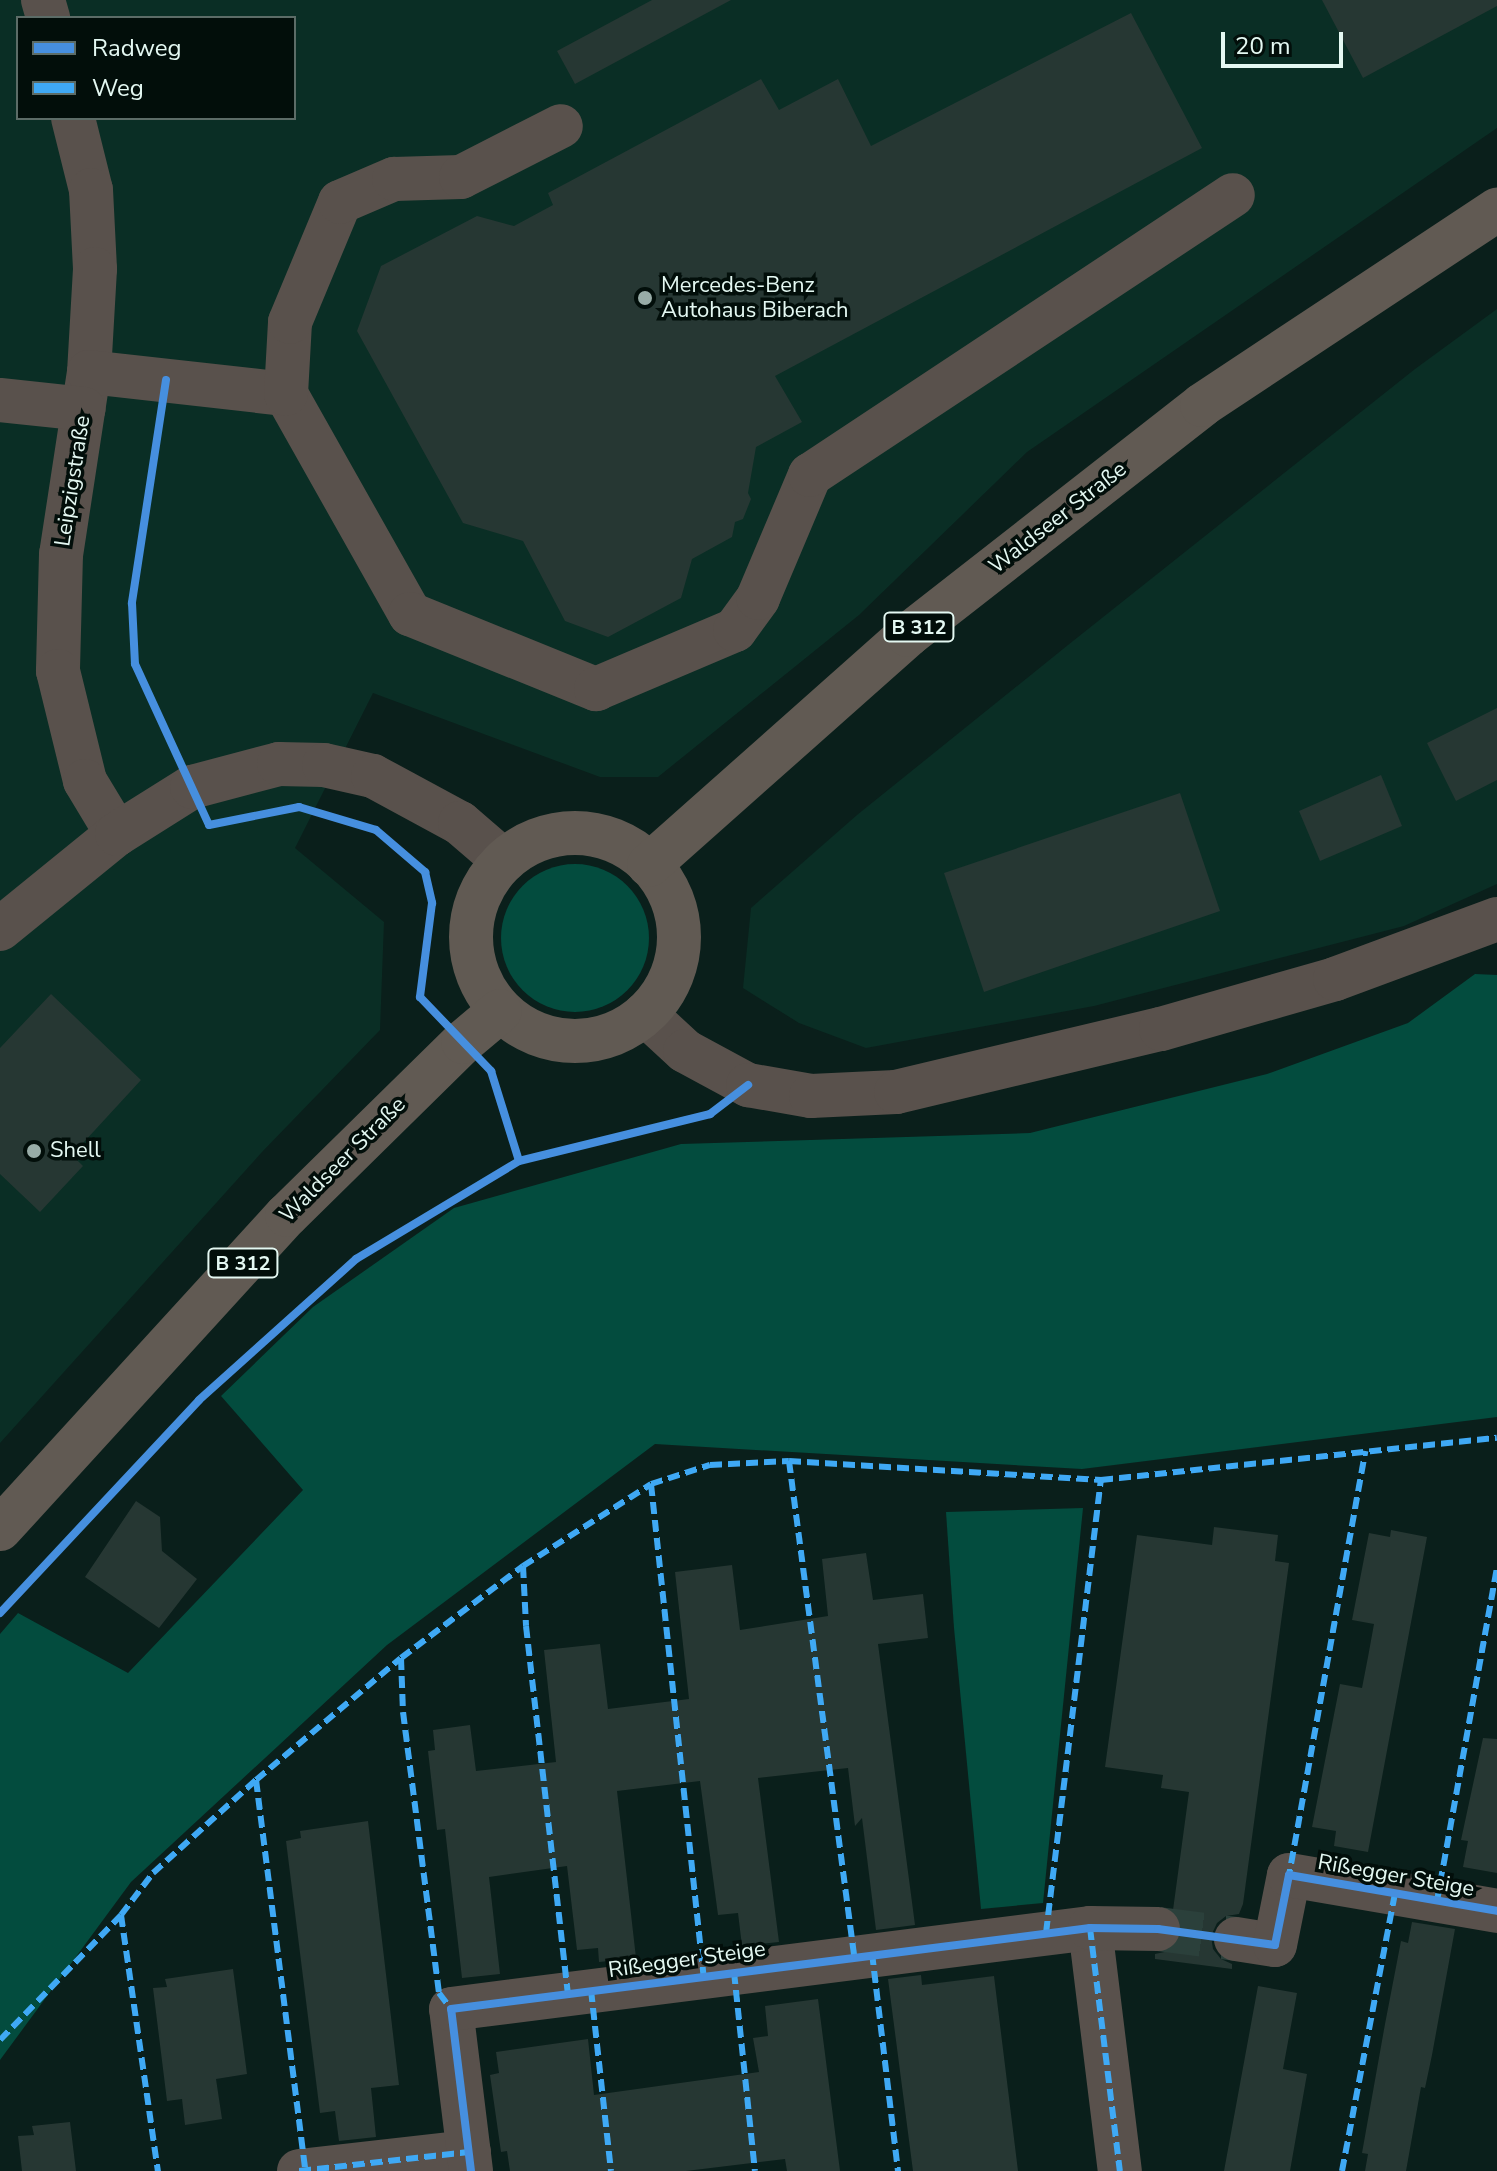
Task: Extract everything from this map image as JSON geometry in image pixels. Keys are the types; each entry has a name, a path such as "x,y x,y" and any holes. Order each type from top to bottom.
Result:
{"main road":[{"name":"Waldseer Straße","path":"649,865 908,635 1202,405 1497,210"},
{"path":"571,832 606,836 637,852 649,865 661,877 676,908 680,942 673,976 645,1014 628,1028 596,1041 561,1042 528,1032 500,1011 480,983 471,950 472,915 485,883 504,861 537,839 571,832"},
{"name":"Waldseer Straße","path":"0,1529 287,1215 463,1042 500,1011"}],"street":[{"name":"Leipzigstraße","path":"74,120 91,190 95,269 86,390 61,554 58,671 85,781 117,834"},
{"path":"561,126 461,177 394,179 340,202 290,322 286,394 410,614 596,689 735,630 758,598 810,475 1233,195"},
{"path":"0,400 86,390 286,394"},
{"path":"0,929 117,834 192,787 279,764 324,765 373,776 460,823 504,861"},
{"path":"645,1014 685,1051 748,1085 811,1096 896,1092 1161,1029 1306,987 1497,919"},
{"name":"Rißegger Steige","path":"1236,1939 1275,1945 1289,1875 1497,1911"},
{"path":"1120,2171 1090,1928 1158,1929"},
{"name":"Rißegger Steige","path":"299,2171 470,2161 451,2009 1090,1928"}],"shaded area":[{"path":"0,0 1497,0 1497,128 1027,452 859,615 658,777 600,777 373,693 295,848 384,922 380,1030 262,1152 0,1443"},
{"path":"1497,309 1497,884 1404,926 1094,1006 866,1048 799,1023 743,988 751,908 857,815 1068,645 1415,369"},
{"path":"575,864 603,869 628,885 644,910 649,938 644,966 628,991 603,1007 575,1012 547,1007 522,991 506,966 501,938 506,910 522,885 547,869"},
{"path":"1475,974 1497,975 1497,1417 1082,1469 655,1444 387,1645 131,1882 0,2060 0,1634 18,1613 128,1673 303,1490 221,1396 313,1307 454,1208 681,1144 1030,1133 1267,1074 1408,1023"},
{"path":"1083,1508 1043,1903 981,1909 946,1512"}],"building":[{"path":"652,0 731,0 575,84 557,51"},
{"path":"1322,0 1497,0 1497,6 1363,78"},
{"name":"Mercedes-Benz Autohaus Biberach","path":"1131,13 1202,148 775,376 802,422 756,447 748,493 751,499 743,519 735,522 732,537 692,559 681,598 608,637 565,621 523,541 463,523 357,331 381,266 477,216 514,226 553,205 548,193 761,79 779,110 838,79 871,146"},
{"path":"1497,708 1497,780 1456,801 1427,743"},
{"path":"1381,775 1402,826 1320,861 1299,811"},
{"path":"1180,793 1220,911 984,992 944,873"},
{"path":"51,994 141,1080 72,1155 83,1166 40,1212 0,1174 0,1048"},
{"path":"136,1501 160,1517 162,1551 197,1579 159,1628 85,1577"},
{"path":"1214,1527 1278,1535 1275,1561 1289,1563 1243,1904 1239,1914 1226,1916 1217,1923 1211,1936 1213,1949 1221,1959 1232,1964 1232,1969 1155,1959 1155,1954 1169,1951 1179,1942 1183,1930 1180,1918 1173,1910 1189,1792 1161,1788 1163,1775 1105,1767 1137,1535 1212,1545"},
{"path":"1391,1530 1427,1537 1368,1852 1334,1846 1336,1831 1312,1827 1340,1684 1362,1688 1374,1624 1352,1620 1369,1533 1390,1537"},
{"path":"866,1553 873,1600 923,1594 928,1638 878,1644 915,1925 876,1930 862,1818 855,1826 848,1768 758,1778 779,1942 742,1946 738,1913 718,1915 700,1781 617,1791 636,1958 599,1962 598,1948 577,1950 567,1866 489,1877 500,1974 462,1978 445,1829 437,1830 428,1751 435,1750 433,1730 470,1725 476,1771 556,1762 544,1650 600,1644 608,1709 689,1699 675,1572 732,1565 740,1630 828,1616 822,1559"},
{"path":"1483,1738 1497,1739 1497,1873 1463,1867 1468,1841 1461,1840"},
{"path":"368,1821 399,2085 371,2088 376,2137 339,2141 335,2111 320,2113 286,1841 301,1838 300,1831"},
{"path":"1412,1922 1455,1929 1432,2055 1425,2088 1421,2087 1406,2171 1365,2171 1368,2154 1362,2153 1385,2024 1401,1941 1408,1943"},
{"path":"233,1969 247,2074 216,2079 222,2119 185,2125 182,2099 167,2101 153,1988 167,1987 165,1979"},
{"path":"921,1975 922,1985 994,1976 1018,2171 913,2171 888,1979"},
{"path":"1258,1986 1297,1993 1283,2069 1307,2074 1290,2171 1224,2171"},
{"path":"818,1999 840,2171 787,2171 785,2159 686,2171 510,2171 507,2151 501,2152 490,2075 499,2073 496,2052 588,2039 594,2095 759,2072 753,2038 768,2036 765,2006"},
{"path":"70,2122 76,2171 22,2171 18,2136 34,2135 32,2126"}],"tunnel":[{"path":"1158,1929 1236,1939"}],"marked path":[{"path":"0,2040 121,1915 153,1873 256,1780 401,1658 523,1566 651,1484 710,1465 789,1461 1101,1480 1497,1438"},
{"path":"1288,1881 1365,1451"},
{"path":"789,1461 854,1956"},
{"path":"1046,1933 1101,1480"},
{"path":"651,1484 704,1976"},
{"path":"523,1566 526,1626 568,1993"},
{"path":"1437,1901 1497,1566"},
{"path":"401,1658 403,1712 439,1993 451,2009"},
{"path":"256,1780 305,2170"},
{"path":"1342,2171 1395,1893"},
{"path":"121,1915 158,2171"},
{"path":"1090,1928 1120,2171"},
{"path":"872,1953 898,2171"},
{"path":"734,1972 755,2171"},
{"path":"591,1990 611,2171"},
{"path":"299,2171 469,2152"}],"cycle path":[{"path":"166,380 132,603 135,664 209,825 299,807 376,830 425,872 432,903 420,997 491,1071 519,1161"},
{"path":"0,1613 199,1400 356,1259 519,1161 710,1114 748,1085"},
{"path":"471,2171 451,2009 1090,1928 1158,1929 1275,1945 1289,1875 1497,1911"}],"place":[{"name":"Mercedes-Benz Autohaus Biberach","path":"645,298"},
{"name":"Shell","path":"34,1151"}]}
